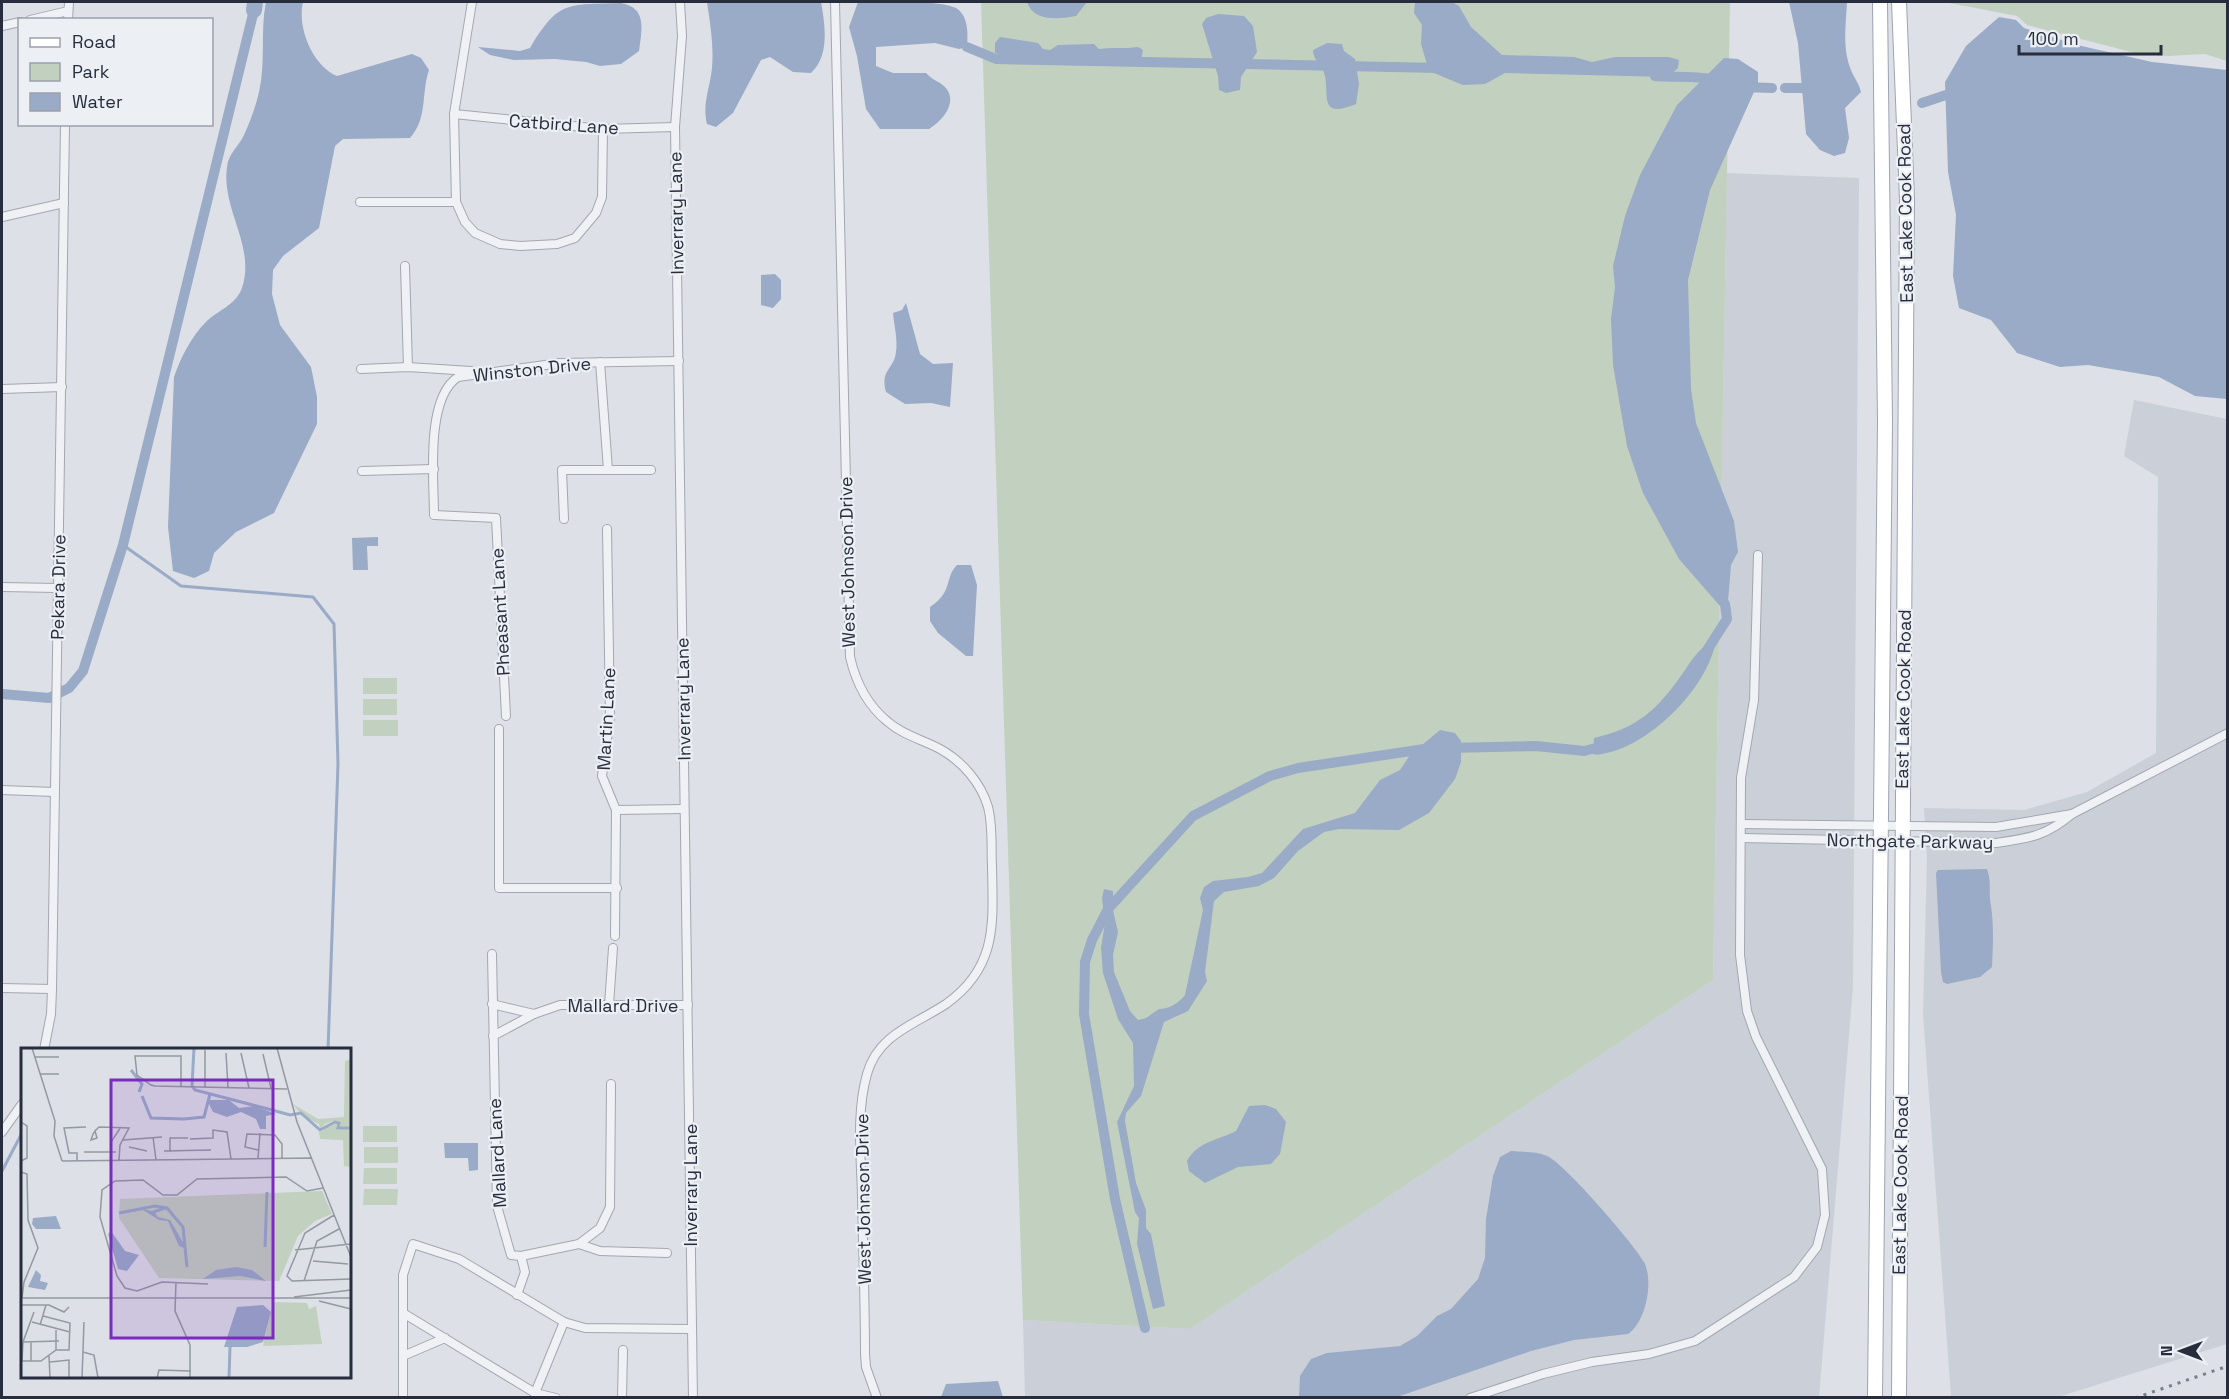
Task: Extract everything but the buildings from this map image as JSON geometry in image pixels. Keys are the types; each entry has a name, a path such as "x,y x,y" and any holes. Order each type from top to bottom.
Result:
{"main road":[{"name":"East Lake Cook Road","path":"1875,1398 1884,320 1880,2"},
{"name":"East Lake Cook Road","path":"1899,2 1906,200 1899,1398"},
{"path":"1884,320 1906,320"}],"street":[{"path":"45,18 68,15 69,2"},
{"path":"472,2 454,114 456,202 465,222 475,233 500,244 520,246 557,244 575,238 596,213 602,197 603,129"},
{"name":"Inverrary Lane","path":"680,2 682,36 675,127 693,1398"},
{"name":"West Johnson Drive","path":"836,2 850,657 860,687 868,701 888,723 942,750 973,778 988,808 992,849 993,932 981,966 970,983 956,996 888,1039 867,1072 860,1120 865,1354 866,1367 877,1398"},
{"path":"2,26 18,22"},
{"name":"Catbird Lane","path":"454,114 603,129 675,127"},
{"name":"Pekara Drive","path":"44,1048 51,1014 52,989 65,126"},
{"path":"360,202 456,202"},
{"path":"2,217 64,203"},
{"path":"405,266 408,368"},
{"name":"Winston Drive","path":"486,517 434,515 434,440 448,387 458,377 560,363 679,361"},
{"path":"600,362 608,470"},
{"path":"361,369 408,368 489,373"},
{"path":"2,390 62,387"},
{"path":"362,471 434,469"},
{"path":"564,519 562,470 651,470"},
{"name":"Pheasant Lane","path":"486,517 496,518 506,716"},
{"name":"Martin Lane","path":"607,529 610,717 602,776 616,810 617,911 615,936"},
{"path":"1470,1398 1551,1372 1592,1362 1648,1354 1695,1341 1794,1277 1817,1247 1825,1215 1822,1169 1760,1046 1747,1011 1740,955 1741,778 1754,700 1758,555"},
{"path":"2,587 57,588"},
{"path":"499,729 499,888 616,888"},
{"name":"Northgate Parkway","path":"1741,838 1996,843 2024,838 2052,831 2072,814 2228,733"},
{"path":"2,790 54,792"},
{"path":"616,810 684,809"},
{"name":"Northgate Parkway","path":"1741,824 1996,827 2072,814"},
{"path":"609,1005 613,948"},
{"path":"492,954 493,1036"},
{"path":"2,988 52,989"},
{"path":"492,1004 534,1014"},
{"name":"Mallard Drive","path":"493,1036 534,1014 560,1005 688,1005"},
{"name":"Mallard Lane","path":"493,1036 497,1206 511,1255 521,1256"},
{"path":"517,1295 525,1272 521,1256 579,1244 600,1228 610,1207 611,1084"},
{"path":"2,1132 21,1105"},
{"path":"403,1398 403,1275 413,1244 459,1259 564,1322 585,1328 691,1329"},
{"path":"579,1244 600,1251 667,1253"},
{"path":"403,1313 535,1393 556,1398"},
{"path":"535,1393 564,1322"},
{"path":"403,1356 445,1338"},
{"path":"622,1398 623,1350"}],"shaded area":[{"path":"1727,173 1859,178 1853,987 1819,1397 1025,1397 1023,1320 1190,1329 1713,980"},
{"path":"2134,400 2227,419 2227,1344 2058,1397 1951,1397 1923,1014 1927,857 1924,808 2024,810 2087,792 2156,753 2158,477 2124,456"}],"green space":[{"path":"981,2 1730,2 1713,980 1190,1329 1023,1320"},
{"path":"1944,2 2227,2 2227,61 2205,54 2168,56 2139,54 2027,25 2017,16"},
{"path":"363,678 397,678 397,694 363,694"},
{"path":"363,699 397,699 397,715 363,715"},
{"path":"363,720 398,720 398,736 363,736"},
{"path":"363,1126 397,1126 397,1142 363,1142"},
{"path":"364,1147 398,1147 398,1163 364,1163"},
{"path":"364,1168 397,1168 397,1184 363,1184"},
{"path":"364,1189 398,1189 397,1205 363,1205"}],"water":[{"path":"266,2 303,2 302,23 308,44 320,63 337,76 412,54 421,58 429,70 422,114 410,138 343,139 335,146 319,228 283,256 273,270 272,294 280,325 311,367 317,397 317,424 274,513 236,532 214,553 209,571 194,578 173,571 168,527 174,377 183,355 196,334 206,322 236,299 242,288 245,257 226,183 227,167 229,158 246,130 258,97"},
{"path":"707,2 821,2 825,39 824,49 817,66 811,73 793,72 770,57 761,60 733,113 716,127 707,124 706,103 712,68 712,51"},
{"path":"858,2 947,5 956,8 963,16 967,26 967,47 959,49 935,43 876,47 876,66 893,73 926,73 943,85 949,93 950,105 947,111 929,129 880,129 866,109 857,56 849,27"},
{"path":"1027,2 1087,2 1076,16 1047,18 1035,13"},
{"path":"1415,2 1452,2 1459,6 1471,27 1502,55 1574,57 1592,62 1615,57 1669,57 1679,60 1678,68 1668,77 1505,73 1485,84 1463,85 1429,71 1421,44 1422,25 1414,13"},
{"path":"1789,2 1847,2 1846,53 1861,92 1845,108 1849,138 1845,153 1834,156 1820,150 1806,134 1798,43"},
{"path":"621,3 635,9 641,20 641,27 639,51 621,64 600,66 586,62 555,59 514,60 490,55 478,47 520,51 530,48 549,21 566,8 576,5"},
{"path":"1218,14 1244,16 1253,26 1257,52 1241,77 1240,90 1226,93 1219,90 1218,76 1202,24 1206,18"},
{"path":"1999,17 2016,20 2024,28 2077,45 2152,62 2227,70 2227,399 2195,396 2159,377 2088,365 2060,367 2017,353 1991,320 1959,308 1953,276 1956,215 1948,172 1945,82 1966,46"},
{"path":"1000,37 1038,43 1043,49 1050,50 1058,45 1094,44 1099,49 1138,47 1143,50 1140,65 1109,64 1104,59 1096,58 1092,64 1058,62 1053,57 1043,57 1040,63 1029,63 995,53 995,43"},
{"path":"1327,43 1342,44 1344,51 1355,59 1359,84 1356,104 1336,109 1328,104 1325,76 1313,50"},
{"path":"1724,58 1738,59 1758,72 1758,83 1710,190 1688,280 1691,389 1696,423 1734,521 1738,552 1731,565 1728,601 1720,606 1679,559 1643,493 1627,446 1613,365 1611,319 1615,287 1613,266 1625,216 1640,175 1677,105"},
{"path":"775,274 781,280 781,299 773,308 761,305 761,275"},
{"path":"906,303 920,354 933,364 953,363 950,407 931,403 905,404 886,392 886,374 895,358 896,347 893,313 902,310"},
{"path":"378,537 378,546 367,546 368,570 353,570 352,538"},
{"path":"957,565 971,565 977,585 973,656 966,656 938,633 930,621 930,607 943,596"},
{"path":"1711,642 1715,645 1701,679 1675,710 1644,736 1627,746 1600,755 1593,754 1594,738 1623,729 1645,716 1674,686 1698,652"},
{"path":"1440,730 1455,733 1461,741 1461,762 1455,779 1429,813 1399,830 1339,829 1324,832 1298,851 1274,878 1259,886 1224,892 1214,901 1205,972 1207,981 1188,1011 1164,1022 1141,1096 1126,1113 1125,1121 1136,1183 1146,1210 1146,1228 1151,1234 1165,1306 1153,1309 1137,1244 1139,1218 1135,1212 1117,1122 1134,1086 1133,1043 1118,1019 1103,973 1101,948 1105,923 1102,898 1104,889 1113,891 1113,910 1118,932 1113,955 1114,972 1130,1011 1138,1020 1146,1018 1159,1009 1174,1005 1185,995 1203,910 1200,898 1204,887 1213,881 1262,873 1303,829 1355,813 1380,780 1400,770 1410,755"},
{"path":"1987,869 1993,921 1992,967 1980,977 1947,984 1943,982 1941,972 1936,873 1938,870"},
{"path":"1265,1105 1276,1109 1286,1122 1280,1154 1271,1164 1238,1167 1205,1183 1189,1171 1187,1161 1191,1154 1202,1145 1236,1131 1249,1106"},
{"path":"444,1143 478,1143 478,1170 469,1171 468,1158 445,1158"},
{"path":"1511,1151 1538,1153 1556,1162 1598,1205 1638,1253 1647,1270 1648,1290 1644,1311 1634,1328 1628,1334 1574,1340 1531,1351 1397,1397 1299,1397 1300,1376 1311,1359 1327,1353 1400,1346 1417,1336 1437,1316 1451,1309 1478,1279 1485,1258 1486,1219 1493,1176 1500,1157"},
{"path":"998,1381 1003,1397 941,1397 946,1384"}],"waterway":[{"path":"254,10 255,2"},
{"path":"2,694 49,698 69,688 83,671 123,545 254,10"},
{"path":"967,47 996,59 1441,68"},
{"path":"1655,76 1695,77 1719,81"},
{"path":"1743,87 1772,88"},
{"path":"1785,88 1816,88"},
{"path":"1922,103 1946,95"},
{"path":"123,545 181,586 313,597 334,624 338,764 328,1048"},
{"path":"1704,655 1727,619 1725,604"},
{"path":"1447,748 1536,746 1584,751 1604,746"},
{"path":"1145,1328 1115,1199 1084,1014 1085,962 1092,940 1108,909 1193,816 1270,776 1298,768 1431,748"},
{"path":"2,1171 21,1135"}],"railway":[{"path":"2135,1398 2228,1366"}]}
